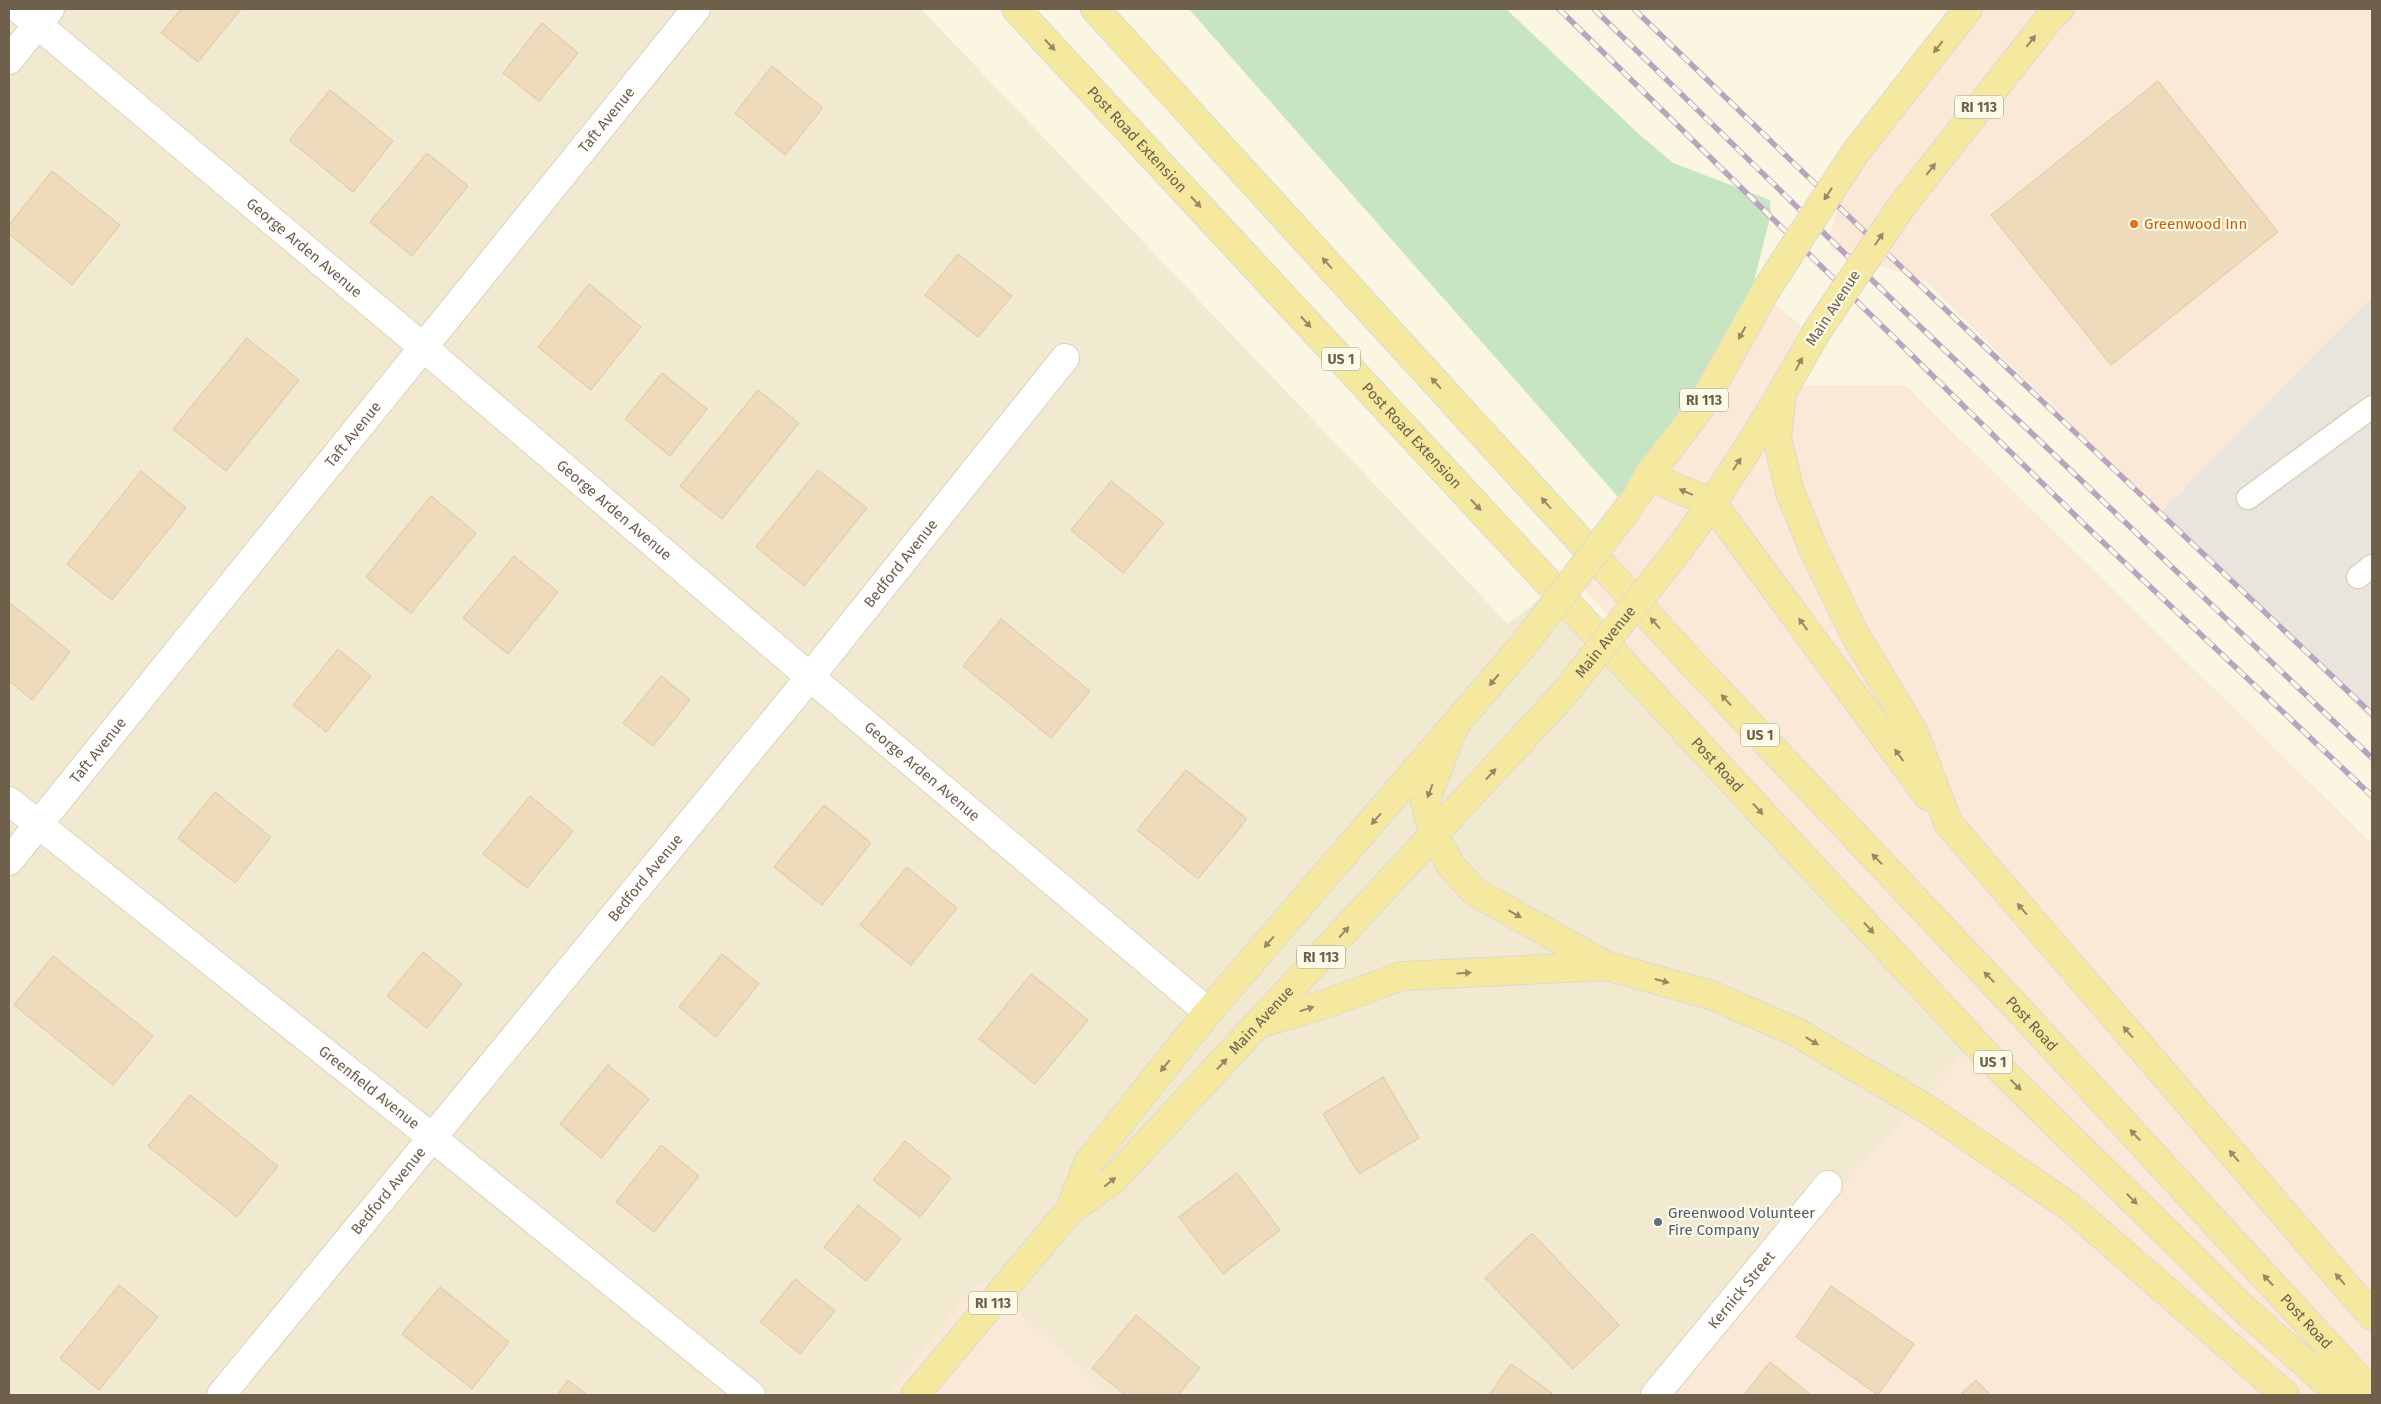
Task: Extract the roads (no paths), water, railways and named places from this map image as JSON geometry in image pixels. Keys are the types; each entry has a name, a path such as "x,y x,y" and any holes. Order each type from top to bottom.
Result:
{"main road":[{"name":"Post Road Extension","path":"1016,9 1665,710"},
{"name":"Post Road","path":"1095,9 1688,659 2021,1012 2372,1394"},
{"name":"Main Avenue","path":"1070,1210 1088,1163 1208,1012 1525,643 1632,503 1648,476 1700,408 1766,290 1854,153 1968,9"},
{"name":"Main Avenue","path":"915,1395 1070,1210 1112,1181 1261,1023 1563,696 1680,548 1712,503 1782,394 1815,334 1901,207 2048,20 2060,9"},
{"path":"1782,394 1777,438 1790,492 1813,548 1854,633 1914,733 1948,823"},
{"path":"1648,476 1712,503 1948,823 2372,1316"},
{"name":"Post Road","path":"1665,710 1992,1061 2244,1309 2340,1395"},
{"path":"1453,729 1425,802 1434,836 1451,866 1475,892 1608,966 1711,995 1796,1032 1930,1111 2070,1207 2285,1395"},
{"path":"1261,1023 1328,1003 1402,976 1608,966"}],"street":[{"name":"Taft Avenue","path":"9,861 696,9"},
{"name":"George Arden Avenue","path":"36,14 810,677 1208,1012"},
{"path":"9,60 36,14"},
{"name":"Bedford Avenue","path":"221,1395 434,1139 810,677 1065,358"},
{"name":"Greenfield Avenue","path":"9,801 434,1139 751,1395"},
{"name":"Kernick Street","path":"1654,1395 1828,1185"}],"lane":[{"path":"2248,498 2372,407"}],"railway":[{"path":"1559,9 2089,529 2372,796"},
{"path":"1594,9 1909,316 2372,758"},
{"path":"1634,9 1924,289 2372,714"}],"place":[{"name":"Greenwood Inn","path":"2134,224"},
{"name":"Greenwood Volunteer Fire Company","path":"1658,1222"}]}
